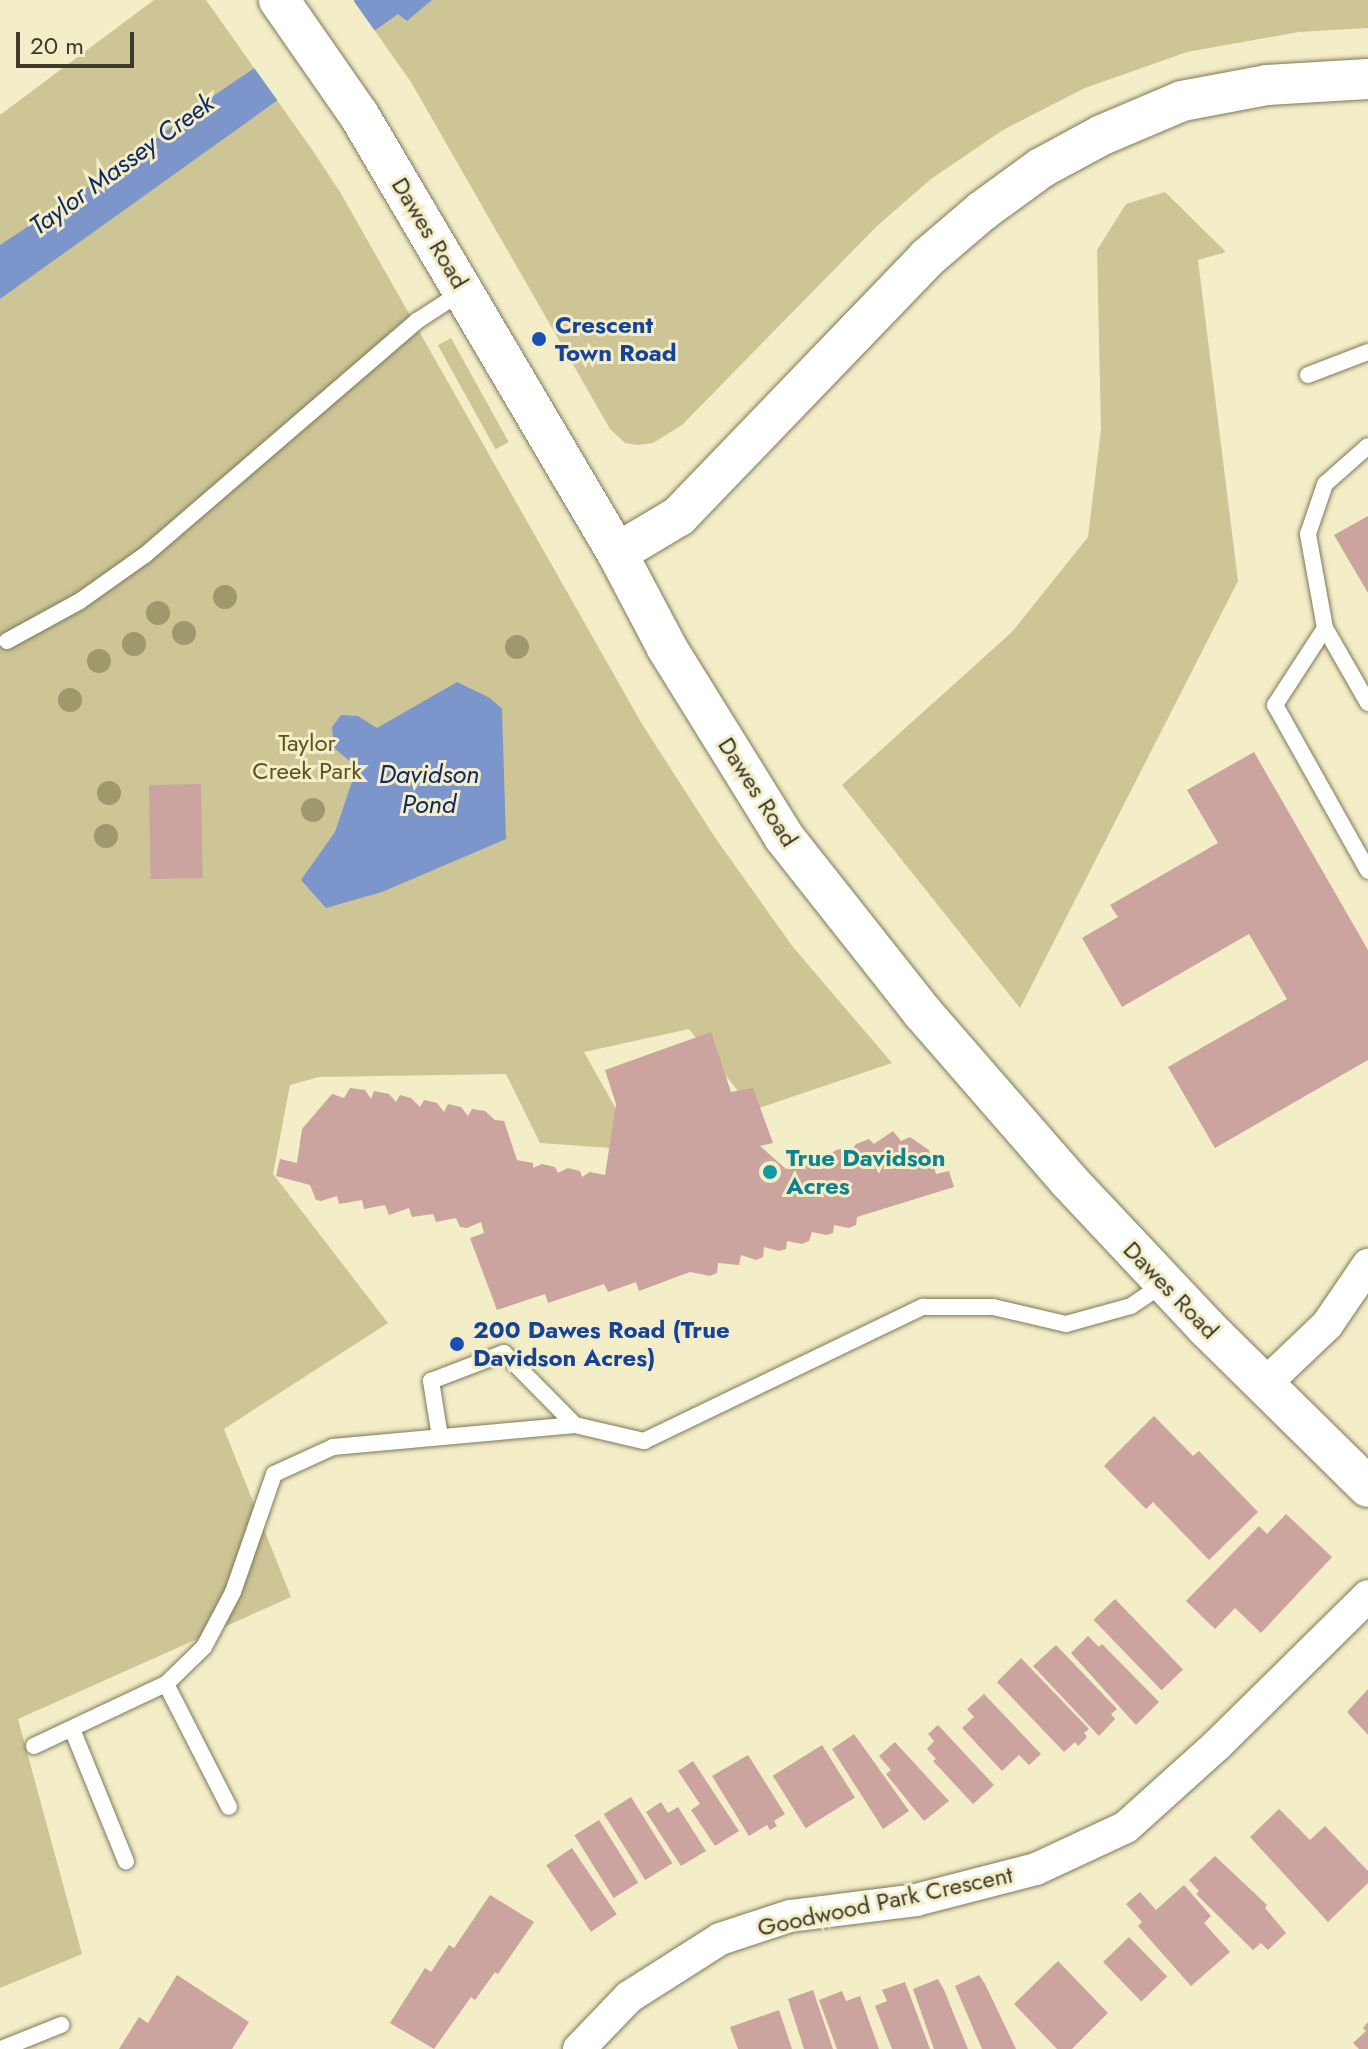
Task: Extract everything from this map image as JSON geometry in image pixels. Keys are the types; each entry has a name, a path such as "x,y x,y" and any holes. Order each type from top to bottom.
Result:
{"street":[{"name":"Dawes Road","path":"279,0 359,115 617,553 667,648 784,837 923,1013 1068,1180 1165,1283 1368,1487"},
{"path":"617,553 679,516 927,258 982,211 1041,168 1102,135 1182,101 1267,85 1368,79"},
{"path":"1265,1384 1327,1325 1368,1265"},
{"name":"Goodwood Park Crescent","path":"579,2049 629,1997 720,1939 790,1916 916,1900 1036,1869 1126,1827 1217,1745 1368,1596"}],"lane":[{"path":"7,641 80,601 145,555 417,321 464,290"},
{"path":"1308,375 1368,352"},
{"path":"1368,446 1325,484 1308,534 1325,628 1368,703"},
{"path":"1325,628 1275,705 1368,871"},
{"path":"34,1746 166,1684 204,1647 233,1592 274,1474 333,1447 575,1425 644,1441 923,1307 993,1307 1066,1324 1131,1306 1165,1283"},
{"path":"440,1437 431,1381 504,1353 575,1425"},
{"path":"166,1684 229,1807"},
{"path":"72,1729 126,1861"},
{"path":"1,2049 61,2025"}],"green space":[{"name":"Taylor Creek Park","path":"154,0 206,0 313,151 340,192 642,724 716,839 793,947 892,1063 753,1110 689,1029 584,1052 639,1150 540,1143 506,1074 319,1077 290,1085 273,1174 388,1323 224,1429 291,1597 18,1719 82,1954 0,1988 0,115"},
{"path":"353,0 1368,0 1368,28 1299,32 1187,52 1085,88 1003,130 931,179 877,226 682,425 653,443 637,445 625,443 610,429 411,82"},
{"path":"1165,192 1226,252 1198,260 1238,581 1020,1008 842,785 1012,632 1088,537 1101,429 1097,250 1126,204"},
{"path":"451,338 509,442 496,449 438,345"}],"water":[{"name":"Taylor Massey Creek","path":"355,0 432,0 407,21 398,14 0,299 0,245 139,153 188,113"},
{"name":"Davidson Pond","path":"457,682 490,698 502,709 506,839 382,892 326,908 301,880 335,832 357,767 334,748 332,727 341,715 358,716 377,728"}],"pier":[{"path":"348,0 353,0 377,34 280,104 252,65"}],"building":[{"path":"1368,516 1368,593 1334,535"},
{"path":"1254,752 1368,950 1368,1060 1215,1148 1168,1067 1287,999 1249,934 1122,1007 1082,938 1118,917 1110,905 1218,843 1187,790"},
{"path":"201,784 203,878 151,879 149,785"},
{"name":"True Davidson Acres","path":"711,1032 731,1092 753,1088 773,1143 760,1146 786,1169 799,1163 804,1168 810,1159 822,1155 827,1160 834,1151 846,1147 850,1152 856,1144 869,1139 874,1144 893,1131 901,1141 910,1137 929,1150 936,1174 949,1171 954,1187 857,1217 856,1225 849,1228 834,1225 833,1233 812,1232 809,1241 802,1244 787,1241 786,1249 779,1251 764,1247 763,1257 756,1260 741,1255 739,1265 718,1263 717,1273 710,1276 690,1272 639,1291 636,1282 608,1292 604,1284 548,1303 545,1294 497,1310 470,1238 484,1233 481,1222 467,1228 460,1227 456,1218 436,1222 433,1214 412,1217 409,1208 389,1215 385,1205 364,1209 362,1200 339,1204 337,1196 316,1200 310,1185 276,1176 280,1159 297,1163 302,1129 332,1094 344,1098 350,1088 365,1090 371,1099 374,1091 389,1094 396,1102 400,1095 411,1098 420,1107 424,1100 437,1103 444,1112 448,1104 461,1107 468,1116 472,1109 485,1111 495,1120 504,1121 517,1160 533,1163 533,1168 542,1164 555,1167 558,1173 568,1168 580,1171 582,1177 590,1172 605,1175 616,1104 605,1070"},
{"path":"1154,1416 1193,1456 1199,1451 1258,1512 1209,1560 1153,1502 1146,1509 1104,1466"},
{"path":"1286,1514 1332,1557 1261,1633 1235,1608 1215,1629 1186,1601 1259,1526 1267,1534"},
{"path":"1115,1599 1183,1669 1161,1690 1093,1620"},
{"path":"1088,1636 1099,1647 1102,1644 1159,1702 1136,1725 1071,1653"},
{"path":"1056,1645 1117,1709 1111,1714 1115,1719 1099,1736 1033,1666"},
{"path":"1021,1658 1089,1729 1084,1733 1087,1737 1078,1746 1075,1742 1064,1752 997,1682"},
{"path":"1368,1689 1368,1735 1347,1712"},
{"path":"984,1694 1041,1754 1029,1765 1019,1755 1002,1771 962,1728 974,1717 967,1709"},
{"path":"938,1725 994,1785 973,1804 933,1761 936,1759 927,1749 934,1741 928,1734"},
{"path":"854,1734 909,1811 883,1829 832,1749"},
{"path":"895,1742 949,1801 924,1821 886,1774 891,1770 879,1756"},
{"path":"822,1745 855,1798 806,1828 773,1776"},
{"path":"748,1755 785,1814 774,1821 777,1826 770,1830 767,1825 749,1836 712,1776"},
{"path":"693,1761 739,1831 715,1846 691,1810 700,1804 678,1771"},
{"path":"631,1797 672,1863 645,1880 604,1814"},
{"path":"661,1802 668,1813 678,1807 706,1851 681,1866 646,1812"},
{"path":"1279,1809 1310,1840 1325,1826 1368,1871 1368,1883 1328,1922 1250,1837"},
{"path":"599,1820 638,1883 614,1898 574,1835"},
{"path":"572,1848 617,1914 591,1932 546,1865"},
{"path":"1215,1856 1267,1905 1265,1908 1286,1933 1268,1950 1261,1943 1253,1950 1196,1894 1199,1891 1189,1880"},
{"path":"1184,1885 1211,1916 1204,1923 1230,1952 1191,1986 1138,1926 1142,1922 1126,1904 1140,1892 1156,1910"},
{"path":"490,1895 534,1922 498,1974 495,1972 475,2000 471,1997 434,2049 390,2023 425,1968 431,1972 449,1945 454,1948"},
{"path":"1129,1937 1167,1977 1141,2002 1103,1962"},
{"path":"1058,1961 1108,2013 1072,2049 1057,2049 1014,2004"},
{"path":"177,1975 249,2022 232,2049 119,2049 139,2017 148,2023"},
{"path":"979,1975 1016,2049 982,2049 955,1986"},
{"path":"938,1979 968,2049 934,2049 913,1989"},
{"path":"905,1982 930,2049 892,2049 875,2006 887,2001 882,1990"},
{"path":"813,1990 833,2049 804,2049 788,1999"},
{"path":"842,1991 846,2001 860,1996 879,2049 837,2049 819,2000"},
{"path":"779,2010 792,2049 738,2049 730,2027"},
{"path":"1368,2022 1368,2049 1359,2049 1353,2043 1366,2031 1363,2028"}],"place":[{"name":"Crescent Town Road","path":"539,339"},
{"name":"True Davidson Acres","path":"770,1172"},
{"name":"200 Dawes Road (True Davidson Acres)","path":"457,1344"}]}
